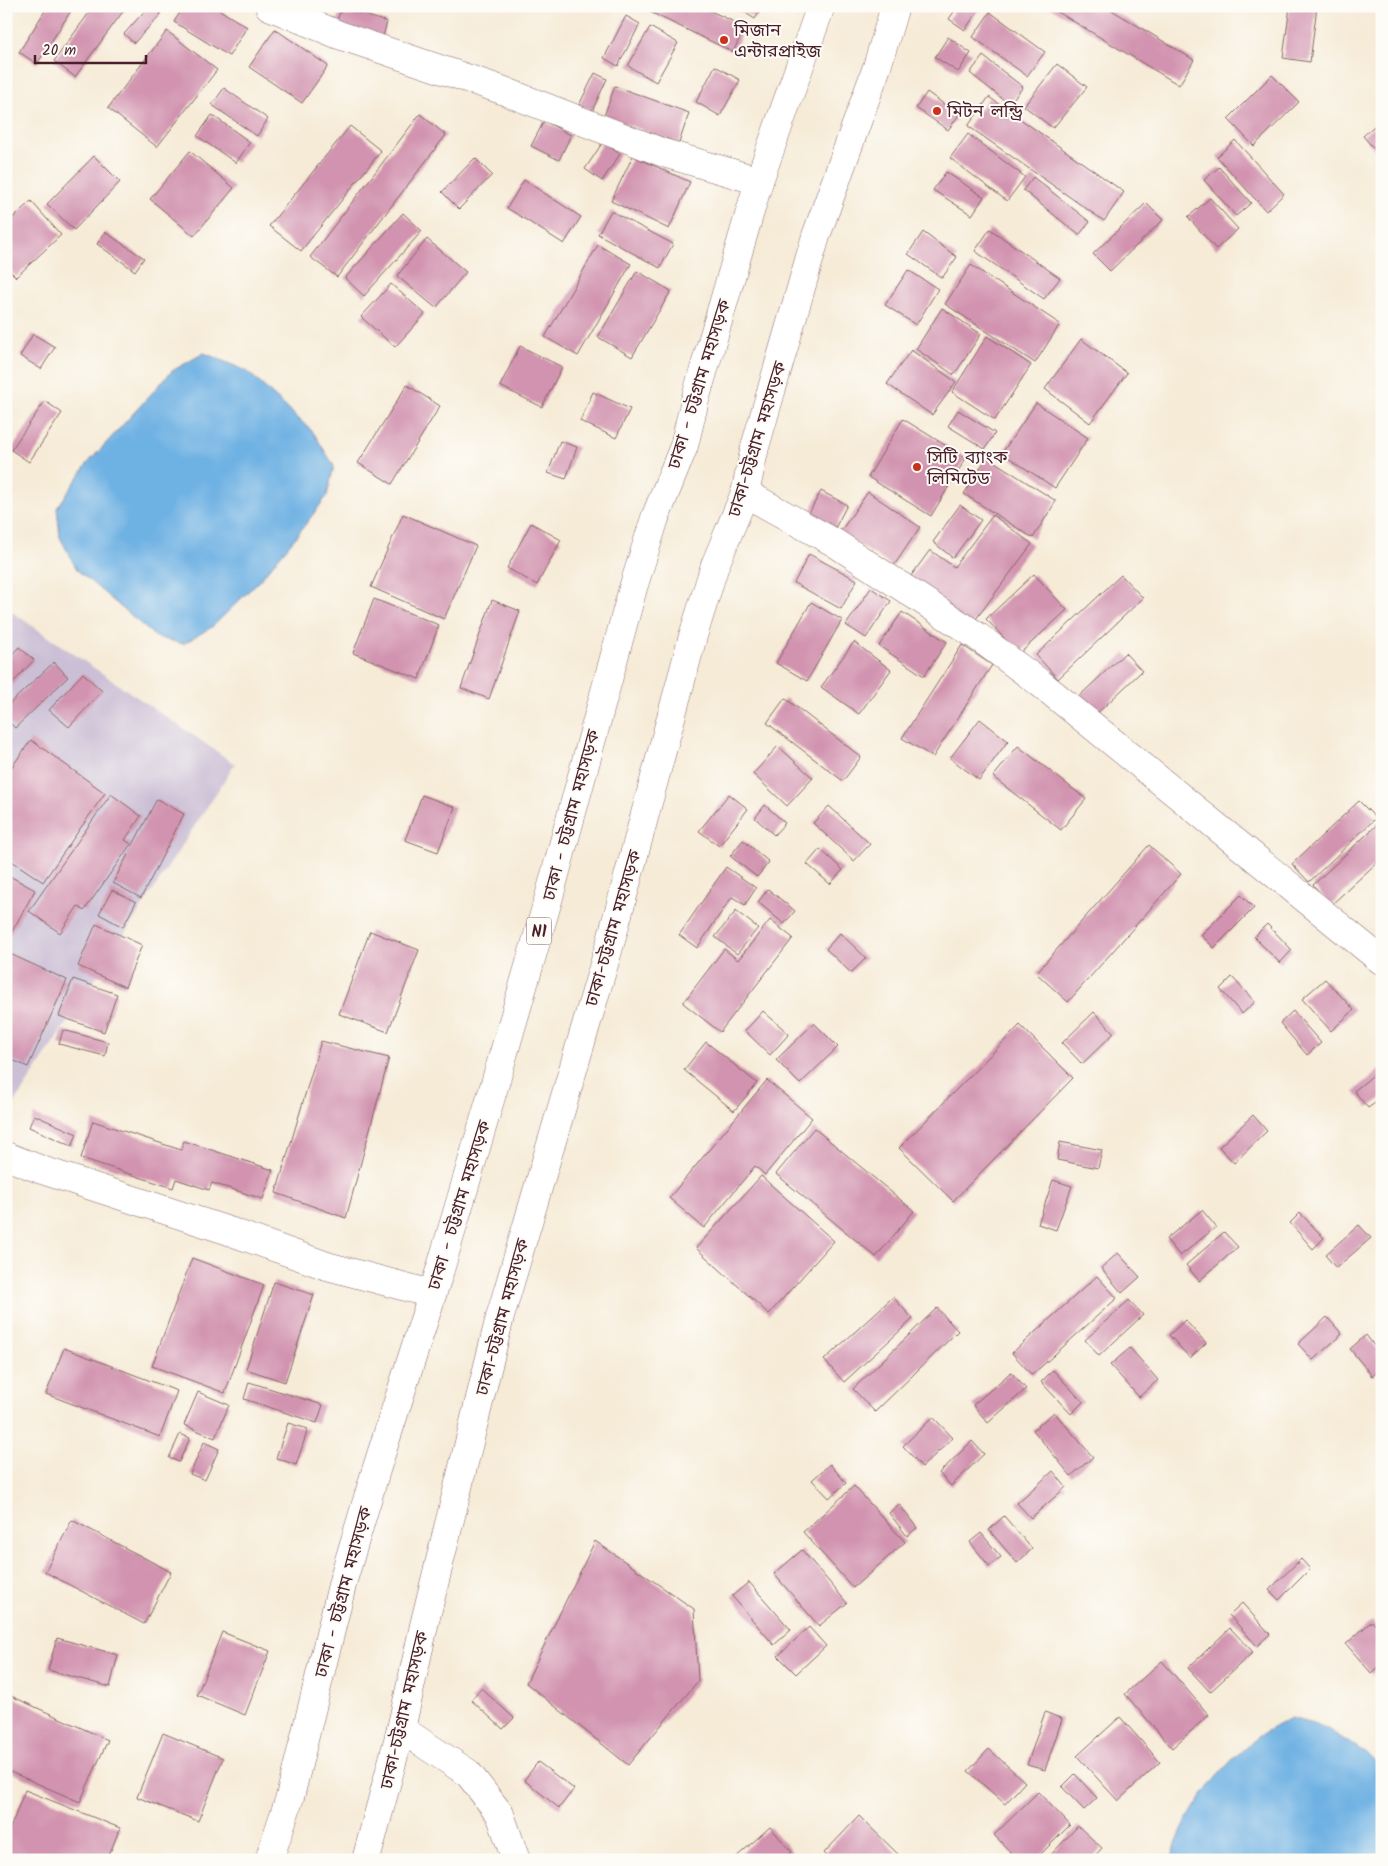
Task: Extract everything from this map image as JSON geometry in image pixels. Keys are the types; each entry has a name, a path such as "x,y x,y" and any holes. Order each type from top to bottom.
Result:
{"main road":[{"path":"269,6 339,35 499,89 664,153 759,181"},
{"name":"ঢাকা - চট্টগ্রাম মহাসড়ক","path":"269,1860 290,1797 344,1577 432,1294 549,897 630,597 655,518 684,446 695,400 759,181 821,6"},
{"name":"ঢাকা-চট্টগ্রাম মহাসড়ক","path":"366,1860 402,1729 425,1621 500,1317 610,944 693,636 715,565 745,493 755,447 816,236 876,67 895,6"},
{"path":"745,493 835,543 977,636 1040,683 1382,961"},
{"path":"6,1156 50,1173 229,1231 327,1266 432,1294"},
{"path":"402,1729 468,1773 500,1814 516,1860"}],"shaded area":[{"path":"6,608 235,764 6,1116"}],"water":[{"path":"204,353 247,371 313,432 334,466 327,496 257,583 212,627 183,644 156,637 77,570 60,537 57,508 88,463 172,371"},
{"path":"1291,1718 1324,1727 1366,1753 1382,1769 1382,1860 1171,1860 1177,1842 1194,1808 1216,1777 1257,1738"}],"building":[{"path":"48,6 74,6 37,64 19,52"},
{"path":"94,6 127,6 75,77 54,61"},
{"path":"149,6 153,6 161,14 134,43 124,34"},
{"path":"184,6 213,6 247,27 229,56 174,22"},
{"name":"মিজান এন্টারপ্রাইজ","path":"652,6 700,6 745,27 733,52 650,12"},
{"path":"737,6 763,6 755,19"},
{"path":"958,6 981,6 965,30 949,19"},
{"path":"1048,6 1105,6 1194,60 1179,85"},
{"path":"1290,6 1317,6 1310,62 1283,58"},
{"path":"342,8 387,22 382,40 335,25"},
{"path":"990,12 1045,52 1027,76 973,37"},
{"path":"626,16 640,24 618,66 604,58"},
{"path":"650,27 678,43 656,82 628,66"},
{"path":"275,29 328,66 302,103 249,67"},
{"path":"167,31 217,70 157,147 108,108"},
{"path":"948,37 971,53 958,72 935,57"},
{"path":"983,56 1023,87 1009,104 970,73"},
{"path":"1057,64 1087,87 1053,128 1024,106"},
{"path":"715,66 740,80 720,116 696,102"},
{"path":"595,73 607,79 592,111 579,105"},
{"path":"1272,75 1299,102 1254,146 1228,119"},
{"path":"615,86 689,113 679,143 604,116"},
{"path":"224,88 268,119 257,136 212,105"},
{"name":"মিটন লন্ড্রি","path":"927,92 959,115 948,130 916,108"},
{"path":"989,97 1124,192 1104,221 968,126"},
{"path":"420,114 446,135 337,277 310,257"},
{"path":"212,115 250,142 236,163 197,136"},
{"path":"1382,119 1382,146 1376,151 1363,136"},
{"path":"544,121 571,135 559,160 531,146"},
{"path":"350,126 381,151 301,251 269,226"},
{"path":"968,134 1025,177 1007,201 950,158"},
{"path":"1235,140 1284,194 1266,211 1217,157"},
{"path":"603,142 620,154 602,181 585,169"},
{"path":"190,151 234,188 194,236 150,199"},
{"path":"94,156 120,182 74,230 47,204"},
{"path":"633,156 690,182 669,229 611,201"},
{"path":"475,158 492,175 459,209 442,192"},
{"path":"1219,167 1251,203 1236,216 1204,180"},
{"path":"946,172 984,197 972,215 933,190"},
{"path":"1033,177 1090,222 1079,235 1023,190"},
{"path":"524,180 581,217 564,244 507,208"},
{"path":"1210,198 1238,229 1216,249 1188,217"},
{"path":"31,201 61,235 16,277 6,267 6,224"},
{"path":"1146,203 1163,220 1110,271 1093,254"},
{"path":"611,211 673,244 660,268 598,234"},
{"path":"403,213 422,231 364,296 345,278"},
{"path":"990,229 1060,278 1044,299 975,251"},
{"path":"105,232 144,258 135,271 97,244"},
{"path":"923,232 957,257 942,278 908,254"},
{"path":"427,239 466,272 436,308 397,276"},
{"path":"598,245 631,264 578,356 545,337"},
{"path":"971,265 1060,324 1035,363 945,304"},
{"path":"908,270 938,289 916,325 885,305"},
{"path":"637,271 671,291 632,357 598,337"},
{"path":"391,284 425,314 395,347 361,317"},
{"path":"942,308 981,334 954,375 916,349"},
{"path":"33,334 55,347 41,369 20,356"},
{"path":"987,336 1031,365 995,420 952,392"},
{"path":"1081,339 1127,373 1090,423 1045,389"},
{"path":"520,346 562,367 542,407 500,386"},
{"path":"911,350 956,382 932,415 887,384"},
{"path":"407,385 440,406 392,484 358,463"},
{"path":"593,392 630,409 616,438 580,421"},
{"path":"45,401 62,413 29,462 11,450"},
{"path":"1036,403 1088,438 1055,488 1002,453"},
{"path":"958,410 995,433 985,449 948,426"},
{"name":"সিটি ব্যাংক লিমিটেড","path":"903,419 966,458 931,516 868,477"},
{"path":"560,441 577,447 566,479 548,473"},
{"path":"987,457 1056,501 1033,538 964,494"},
{"path":"821,491 847,505 834,530 808,515"},
{"path":"868,492 920,527 893,567 840,532"},
{"path":"960,505 981,520 953,558 933,542"},
{"path":"403,514 476,546 444,619 371,587"},
{"path":"993,515 1032,544 970,627 908,580 930,550 954,567"},
{"path":"531,523 561,540 537,585 507,568"},
{"path":"809,554 857,580 841,609 794,583"},
{"path":"1034,574 1067,610 1019,654 986,619"},
{"path":"1121,575 1143,598 1058,679 1036,655"},
{"path":"871,588 891,601 866,638 846,625"},
{"path":"374,599 439,625 419,679 353,653"},
{"path":"492,600 520,611 489,699 461,688"},
{"path":"811,602 842,620 807,681 776,663"},
{"path":"902,612 947,642 924,676 879,646"},
{"path":"854,642 891,670 859,714 821,687"},
{"path":"962,645 992,665 933,757 902,738"},
{"path":"19,647 34,660 6,690 6,661"},
{"path":"1125,653 1142,671 1091,719 1074,701"},
{"path":"54,662 68,677 15,728 6,719 6,707"},
{"path":"83,673 102,691 69,727 49,710"},
{"path":"785,698 861,757 843,781 767,723"},
{"path":"980,719 1008,741 979,780 950,758"},
{"path":"31,740 105,793 43,882 6,857 6,775"},
{"path":"778,746 813,778 787,806 753,774"},
{"path":"1018,746 1086,799 1061,830 993,777"},
{"path":"111,794 141,816 125,840 131,844 84,911 78,906 60,933 29,911"},
{"path":"729,794 748,809 719,846 699,831"},
{"path":"422,795 455,807 438,852 405,840"},
{"path":"157,799 184,814 141,898 113,883"},
{"path":"1359,801 1376,818 1309,882 1292,864"},
{"path":"765,805 785,823 774,835 755,818"},
{"path":"829,806 870,844 854,861 813,823"},
{"path":"1382,820 1382,858 1331,905 1313,885"},
{"path":"743,840 769,862 757,877 730,856"},
{"path":"1149,845 1181,874 1068,1002 1036,973"},
{"path":"820,849 843,870 830,884 807,864"},
{"path":"726,867 756,888 745,905 732,897 697,948 679,935"},
{"path":"6,874 35,890 9,937 6,935"},
{"path":"768,889 795,911 784,924 758,902"},
{"path":"112,890 136,902 123,927 99,914"},
{"path":"1241,895 1254,908 1214,948 1201,935"},
{"path":"736,911 758,928 737,954 715,937"},
{"path":"770,920 793,938 720,1032 683,1003 724,949 738,960"},
{"path":"96,924 142,945 125,987 78,966"},
{"path":"1267,924 1292,950 1280,963 1254,937"},
{"path":"370,931 419,950 388,1032 339,1014"},
{"path":"840,933 866,958 851,973 826,949"},
{"path":"8,953 67,980 28,1067 6,1057 6,956"},
{"path":"1232,977 1255,1002 1242,1014 1220,989"},
{"path":"73,979 117,994 104,1032 59,1016"},
{"path":"1325,979 1354,1010 1331,1031 1302,999"},
{"path":"763,1011 789,1034 770,1055 745,1031"},
{"path":"1293,1011 1321,1043 1307,1055 1280,1023"},
{"path":"1094,1012 1114,1033 1082,1064 1062,1043"},
{"path":"814,1023 838,1047 800,1084 776,1060"},
{"path":"1020,1025 1073,1078 953,1201 899,1148"},
{"path":"63,1030 108,1042 105,1056 59,1044"},
{"path":"321,1041 389,1058 346,1218 276,1193"},
{"path":"706,1042 757,1083 734,1111 684,1070"},
{"path":"1382,1068 1382,1098 1368,1108 1354,1091"},
{"path":"767,1080 812,1118 765,1175 755,1166 704,1228 669,1198"},
{"path":"34,1115 77,1134 72,1146 29,1127"},
{"path":"1253,1115 1267,1131 1234,1163 1219,1147"},
{"path":"93,1121 181,1150 184,1141 273,1170 263,1199 212,1183 209,1190 176,1179 173,1188 81,1158"},
{"path":"814,1128 914,1211 876,1257 776,1174"},
{"path":"1060,1142 1102,1150 1098,1168 1057,1160"},
{"path":"761,1176 834,1241 769,1314 696,1248"},
{"path":"1053,1180 1072,1186 1056,1230 1038,1224"},
{"path":"1202,1210 1216,1227 1180,1256 1166,1239"},
{"path":"1300,1213 1324,1238 1313,1249 1290,1223"},
{"path":"1359,1225 1371,1238 1336,1268 1325,1255"},
{"path":"1224,1232 1238,1247 1199,1281 1186,1265"},
{"path":"1118,1253 1140,1277 1122,1293 1101,1268"},
{"path":"192,1258 264,1285 225,1393 152,1366"},
{"path":"1097,1276 1117,1298 1032,1375 1012,1353"},
{"path":"274,1282 314,1295 285,1382 246,1369"},
{"path":"893,1297 913,1319 844,1382 824,1360"},
{"path":"1129,1300 1143,1315 1099,1356 1085,1340"},
{"path":"937,1308 958,1331 875,1412 853,1389"},
{"path":"1327,1317 1342,1334 1313,1360 1298,1344"},
{"path":"1185,1320 1206,1343 1190,1358 1169,1335"},
{"path":"1366,1335 1382,1356 1382,1369 1372,1376 1350,1349"},
{"path":"64,1348 177,1391 160,1437 46,1394"},
{"path":"1130,1348 1158,1380 1139,1397 1110,1365"},
{"path":"1053,1370 1083,1402 1071,1414 1041,1382"},
{"path":"1011,1372 1026,1389 988,1423 973,1405"},
{"path":"249,1382 323,1405 317,1423 244,1399"},
{"path":"198,1392 229,1405 215,1438 184,1425"},
{"path":"1054,1412 1093,1457 1071,1476 1033,1430"},
{"path":"933,1417 953,1438 922,1467 903,1446"},
{"path":"288,1423 308,1429 296,1465 276,1458"},
{"path":"180,1434 190,1438 179,1462 169,1458"},
{"path":"972,1441 984,1454 951,1486 939,1473"},
{"path":"204,1442 219,1449 205,1480 190,1474"},
{"path":"830,1464 846,1483 829,1498 812,1480"},
{"path":"1053,1471 1066,1487 1031,1518 1017,1503"},
{"path":"854,1486 905,1542 853,1588 803,1532"},
{"path":"899,1504 917,1528 907,1536 889,1513"},
{"path":"1004,1516 1032,1549 1017,1563 989,1530"},
{"path":"72,1520 171,1572 144,1624 45,1572"},
{"path":"981,1533 1001,1557 989,1566 970,1542"},
{"path":"595,1541 694,1609 698,1681 628,1765 526,1683"},
{"path":"802,1550 847,1603 819,1626 774,1574"},
{"path":"1301,1559 1310,1569 1279,1600 1269,1590"},
{"path":"749,1582 791,1630 774,1645 732,1596"},
{"path":"1242,1603 1270,1634 1257,1646 1229,1615"},
{"path":"1372,1621 1382,1633 1382,1665 1372,1674 1346,1644"},
{"path":"809,1627 826,1646 796,1674 778,1656"},
{"path":"1230,1628 1253,1652 1210,1692 1188,1668"},
{"path":"222,1632 270,1651 245,1715 197,1695"},
{"path":"57,1638 118,1655 110,1687 48,1670"},
{"path":"1162,1661 1209,1715 1172,1748 1125,1694"},
{"path":"481,1688 514,1718 503,1729 471,1700"},
{"path":"11,1696 108,1740 80,1802 6,1770 6,1707"},
{"path":"1045,1712 1062,1719 1045,1770 1027,1765"},
{"path":"1120,1717 1160,1762 1118,1801 1077,1756"},
{"path":"163,1733 223,1758 198,1821 137,1797"},
{"path":"989,1749 1025,1782 1005,1804 968,1771"},
{"path":"538,1762 574,1789 559,1808 524,1780"},
{"path":"1075,1774 1097,1798 1084,1810 1062,1787"},
{"path":"25,1790 120,1828 107,1860 6,1860 6,1839"},
{"path":"1038,1792 1070,1825 1035,1860 1018,1860 994,1835"},
{"path":"859,1816 902,1858 901,1860 831,1860 824,1853"},
{"path":"1078,1826 1102,1848 1091,1860 1046,1860"},
{"path":"770,1827 792,1852 783,1860 733,1860"}],"place":[{"name":"মিজান এন্টারপ্রাইজ","path":"724,40"},
{"name":"মিটন লন্ড্রি","path":"937,111"},
{"name":"সিটি ব্যাংক লিমিটেড","path":"917,467"}]}
